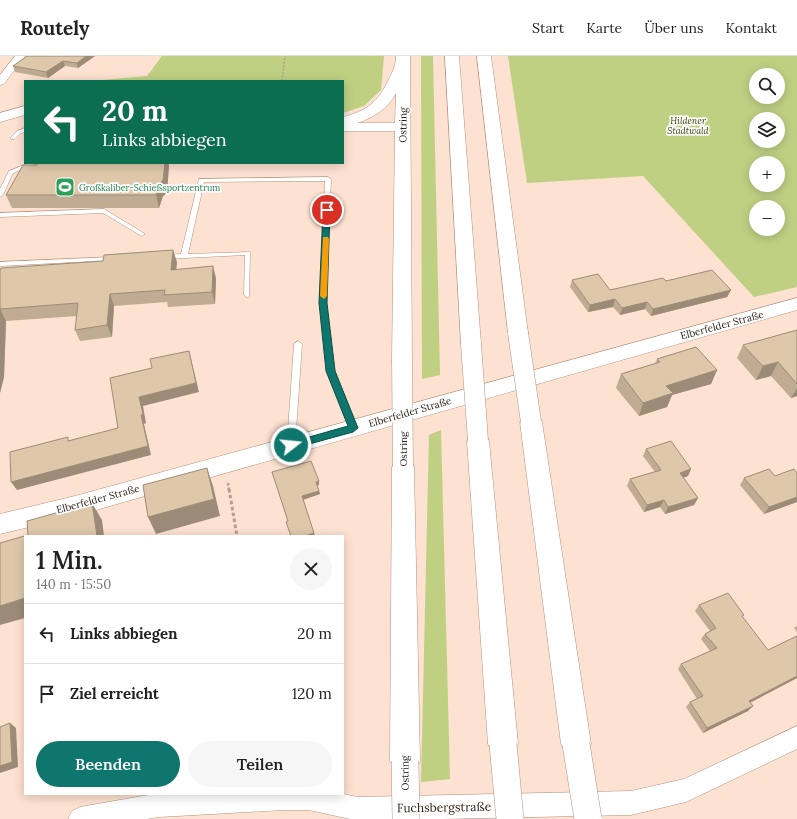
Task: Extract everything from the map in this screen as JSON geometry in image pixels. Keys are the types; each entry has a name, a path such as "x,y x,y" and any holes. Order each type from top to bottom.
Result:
{"main road":[{"path":"452,56 478,441 510,819"},
{"path":"484,56 518,333 588,819"},
{"path":"344,122 364,116 378,106 387,97 403,61"},
{"name":"Ostring","path":"403,61 402,360 406,819"},
{"path":"0,118 24,110"},
{"path":"344,127 403,127"},
{"name":"Elberfelder Straße","path":"0,524 75,506 797,304"}],"street":[{"path":"0,82 20,56"},
{"name":"Fuchsbergstraße","path":"80,819 159,805 284,798 309,798 358,809 631,803 686,790 797,737"}],"lane":[{"path":"13,138 19,132 24,130"},
{"path":"0,195 10,172 31,164"},
{"path":"184,256 201,180 328,179 323,303 331,371 353,428"},
{"path":"0,215 104,212 142,234"},
{"path":"161,257 248,253 247,295"},
{"path":"0,264 123,259"},
{"path":"291,445 298,344"}],"path":[{"path":"282,80 285,56"},
{"path":"227,478 237,535"}],"green space":[{"path":"162,56 384,56 381,90 364,106 344,113 344,80 102,80 147,76"},
{"path":"421,56 433,56 440,375 422,379"},
{"name":"Hildener Stadtwald","path":"508,56 797,56 797,287 754,297 643,176 527,183"},
{"path":"441,430 450,779 421,782 429,435"}],"building":[{"path":"27,56 86,56 77,63 63,61 46,72 13,66"},
{"path":"165,164 163,180 156,195 6,195 23,165"},
{"path":"173,250 171,270 213,266 212,292 164,295 165,290 110,294 107,325 75,330 78,303 0,309 1,268 103,261 104,255"},
{"path":"712,270 731,290 653,309 647,302 622,308 615,299 590,305 572,280 598,274 610,290 663,278 666,281"},
{"path":"797,330 797,384 778,362 763,366 743,345"},
{"path":"696,347 717,370 666,386 673,393 643,403 621,374 660,362 657,359"},
{"path":"189,351 196,383 139,397 143,414 141,415 148,446 11,482 10,452 68,437 68,441 118,428 110,378 152,368 150,359"},
{"path":"671,441 691,469 680,473 698,498 668,507 664,500 647,505 630,479 661,470 646,449"},
{"path":"311,461 319,481 316,482 319,491 302,496 314,533 308,535 291,535 286,522 288,521 272,472"},
{"path":"207,468 214,499 148,517 143,485"},
{"path":"769,469 775,476 794,469 797,473 797,497 769,507 744,478"},
{"path":"92,503 97,535 28,535 27,521"},
{"path":"24,536 24,598 0,606 0,543"},
{"path":"728,593 744,615 742,616 768,650 797,636 797,676 749,701 753,706 707,728 690,702 703,696 681,664 717,648 705,634 716,628 699,605"},
{"path":"10,723 12,762 0,766 0,727"}],"slow traffic":[{"path":"324,296 326,239"}],"place":[{"name":"Großkaliber-Schießsportzentrum","path":"65,187"}],"route":[{"path":"291,445 353,428 331,371 323,303 327,210"}]}
